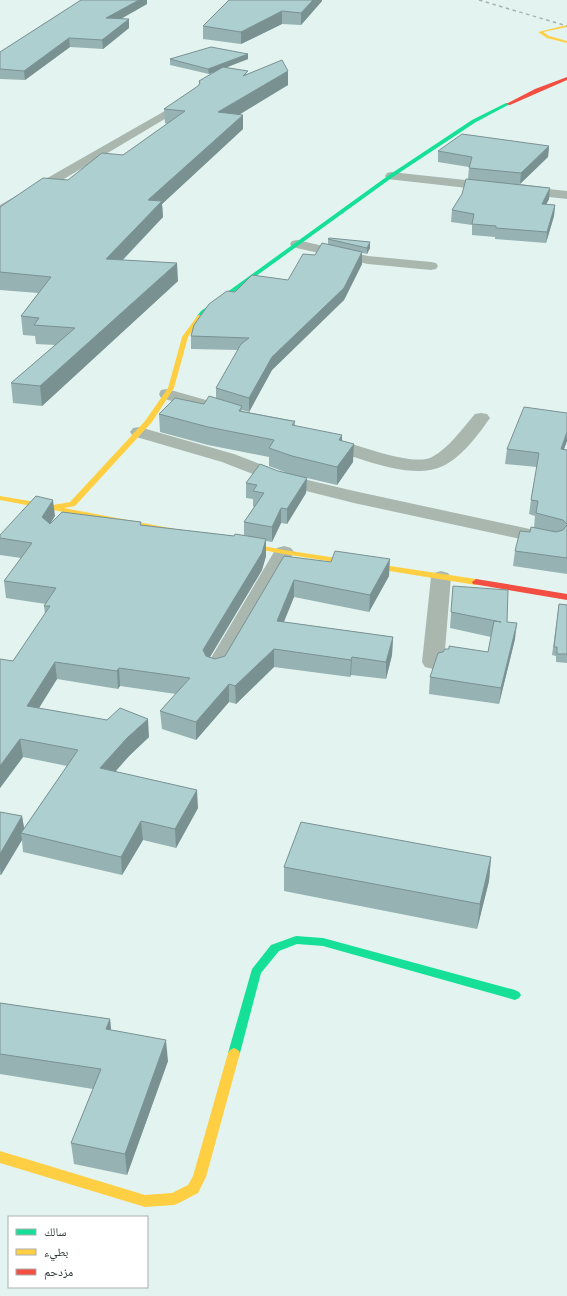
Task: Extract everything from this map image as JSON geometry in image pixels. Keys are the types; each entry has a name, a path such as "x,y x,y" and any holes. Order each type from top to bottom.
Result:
{"street":[{"path":"567,26 540,32 548,37 567,42"},
{"path":"53,507 72,504 148,422 171,388 185,337 203,312 391,176 474,121 537,90 567,78"},
{"path":"0,211 193,97"},
{"path":"391,176 567,195"},
{"path":"297,244 368,260 431,266"},
{"path":"167,394 243,416"},
{"path":"312,437 396,462 416,465 433,464 451,452 481,418"},
{"path":"139,432 228,458 285,480 354,497 554,540"},
{"path":"0,498 184,532"},
{"path":"230,541 284,552 567,597"},
{"path":"216,668 284,552"},
{"path":"433,662 441,577"},
{"path":"0,1157 145,1201 174,1199 193,1189 199,1177 256,972 275,948 296,940 323,942 514,995"}],"building":[{"path":"81,0 139,0 106,18 129,19 102,40 69,38 24,71 0,69 0,52"},
{"path":"229,0 313,0 301,13 282,11 241,32 203,26"},
{"path":"211,47 248,54 208,69 170,59"},
{"path":"282,60 288,71 218,112 243,115 148,200 162,201 106,259 177,263 40,386 11,383 75,328 34,325 39,318 21,316 51,277 0,272 0,207 43,178 68,180 102,153 123,155 185,111 164,109 198,86 200,83 199,81 223,67 248,71 243,76"},
{"path":"462,134 549,146 521,173 469,168 472,157 438,151"},
{"path":"466,179 550,188 542,204 555,205 547,232 496,228 496,226 472,224 474,214 452,210 462,194"},
{"path":"328,239 370,242 367,248"},
{"path":"322,243 362,252 344,288 272,357 249,398 216,388 241,344 249,338 191,336 194,325 209,304 227,291 235,292 252,275 288,280 303,254 315,255"},
{"path":"209,396 242,406 239,411 295,421 292,425 342,435 339,440 354,444 337,467 292,456 269,448 274,440 208,427 159,414 175,398 204,404"},
{"path":"524,407 567,413 567,432 561,449 567,450 567,524 563,520 536,513 538,501 531,500 539,453 507,449"},
{"path":"260,464 278,471 307,478 287,509 281,508 272,527 244,522 264,493 253,491 257,485 246,483"},
{"path":"36,496 53,500 42,517 50,524 62,512 141,522 140,525 234,536 235,534 266,539 262,553 203,650 206,656 215,659 225,656 284,556 331,562 335,551 390,559 370,595 294,580 277,621 393,637 386,662 352,657 351,660 274,649 235,686 229,684 196,722 160,711 190,678 119,668 117,671 55,662 27,706 107,720 120,708 148,719 127,738 100,768 197,790 175,829 141,821 121,857 21,833 78,750 20,739 0,766 0,659 13,661 50,606 44,606 56,588 4,581 32,543 0,538 0,535"},
{"path":"567,525 567,558 515,551 520,531 530,532 531,527 556,532 563,530"},
{"path":"453,586 508,590 507,622 517,623 501,688 430,677 438,653 443,652 445,649 449,649 449,646 488,652 494,621 501,622 451,612"},
{"path":"559,604 567,605 567,654 557,654 557,647 554,647"},
{"path":"0,812 22,816 0,854"},
{"path":"301,822 491,857 480,904 284,867"},
{"path":"0,1003 110,1019 106,1029 166,1040 125,1154 71,1143 101,1069 0,1054"}],"railway":[{"path":"479,0 567,26"}],"traffic: fast":[{"path":"200,316 203,312 391,176 474,121 508,104"},
{"path":"234,1053 256,972 275,948 296,940 323,942 515,995"}],"traffic: slow":[{"path":"567,26 540,32 548,37 567,42"},
{"path":"0,498 53,507 72,504 148,422 171,388 185,337 200,316"},
{"path":"54,508 175,531"},
{"path":"237,543 284,552 476,582"},
{"path":"0,1157 145,1201 174,1199 193,1189 199,1177 234,1053"}],"traffic: jam":[{"path":"508,104 567,78"},
{"path":"476,582 567,597"}]}
